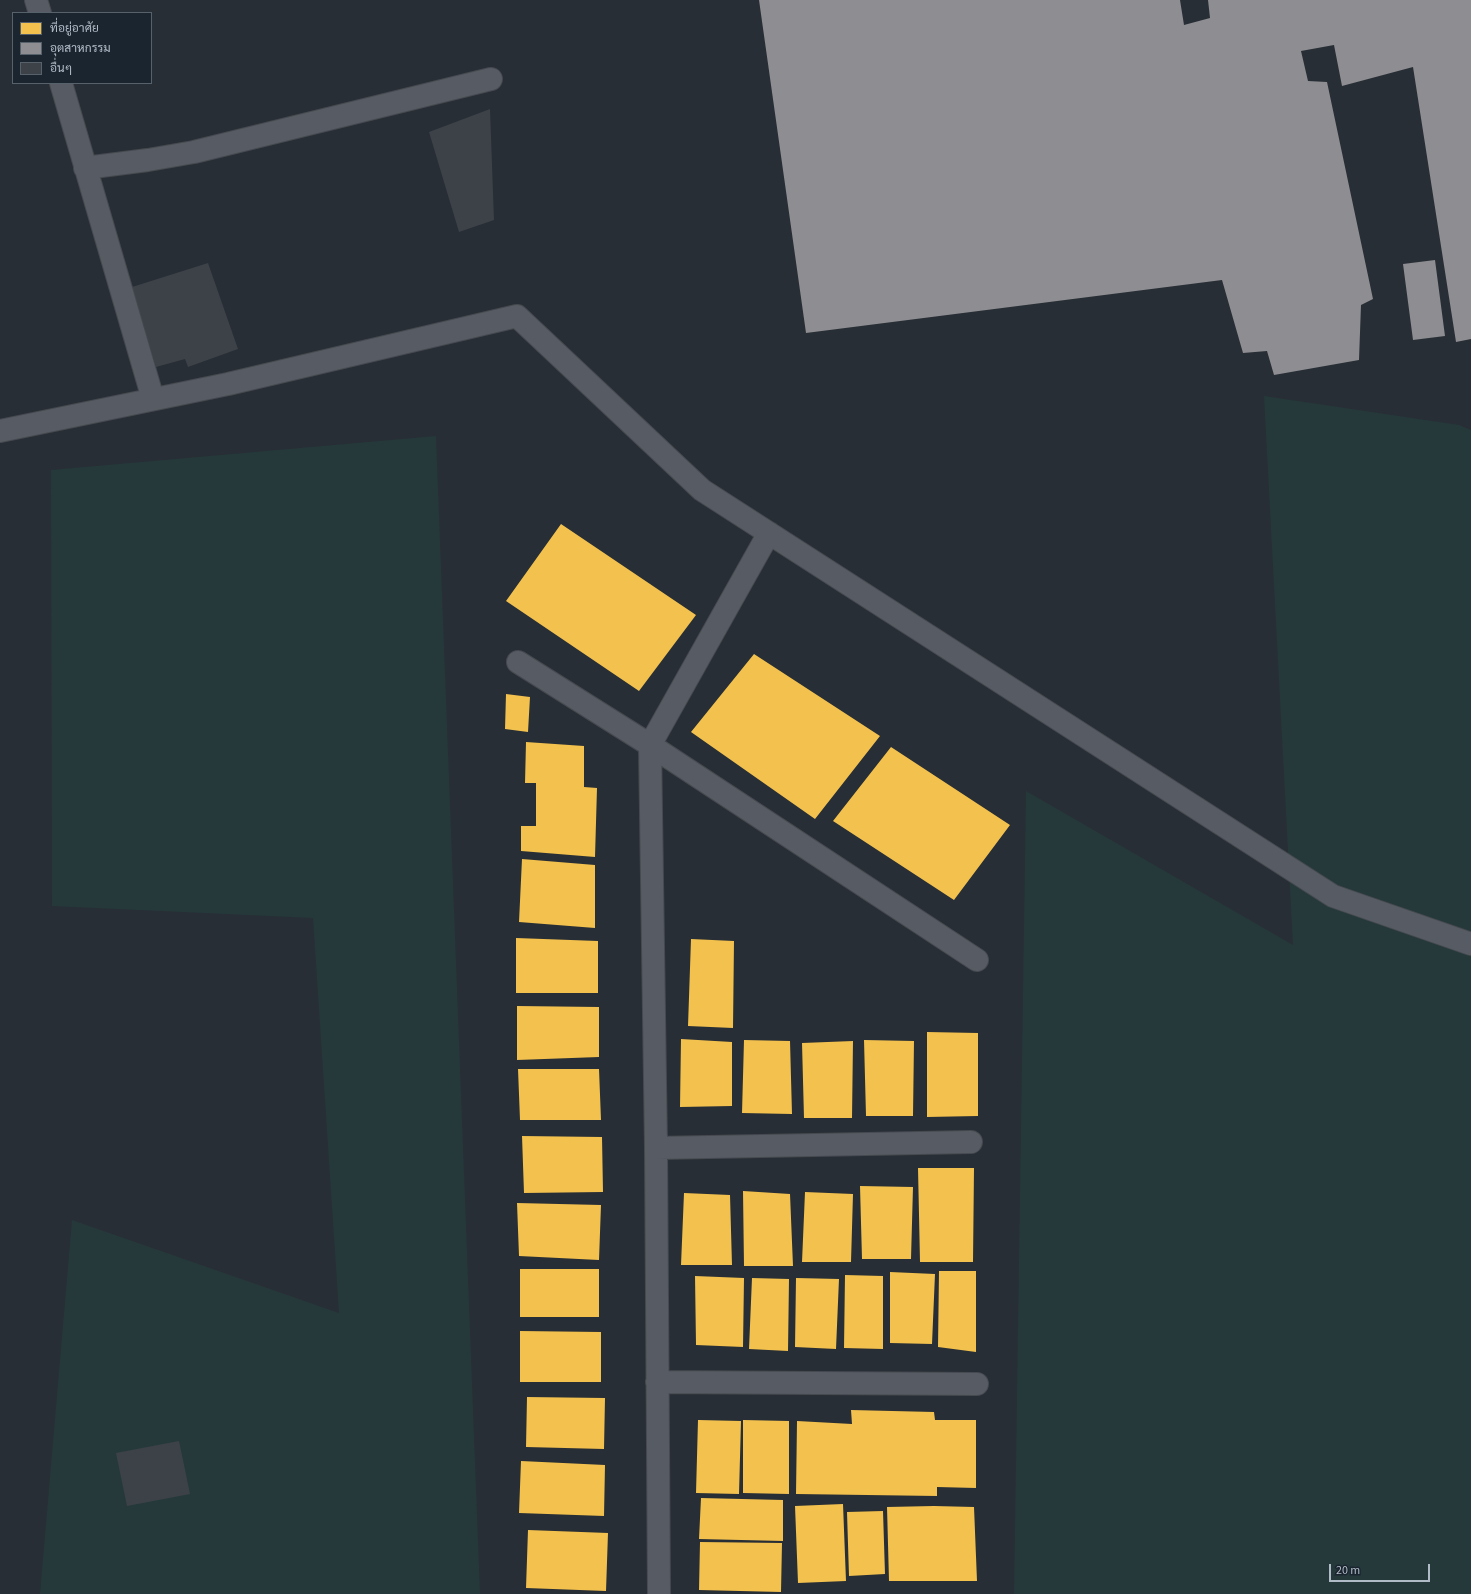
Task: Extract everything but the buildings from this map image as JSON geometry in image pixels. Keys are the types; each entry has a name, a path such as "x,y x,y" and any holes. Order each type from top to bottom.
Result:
{"street":[{"path":"36,0 40,12"},
{"path":"85,168 148,160 194,152 491,79"},
{"path":"60,84 153,399"},
{"path":"0,431 235,382 517,316 702,490 1333,896 1471,944"},
{"path":"659,1594 656,1148 650,745 769,533"},
{"path":"518,662 650,745 977,960"},
{"path":"656,1148 972,1142"},
{"path":"657,1382 977,1384"}],"green space":[{"path":"1264,396 1459,425 1471,430 1471,1594 1014,1594 1026,791 1293,945"},
{"path":"436,436 480,1594 40,1594 72,1220 339,1313 313,918 52,906 51,470"}]}
